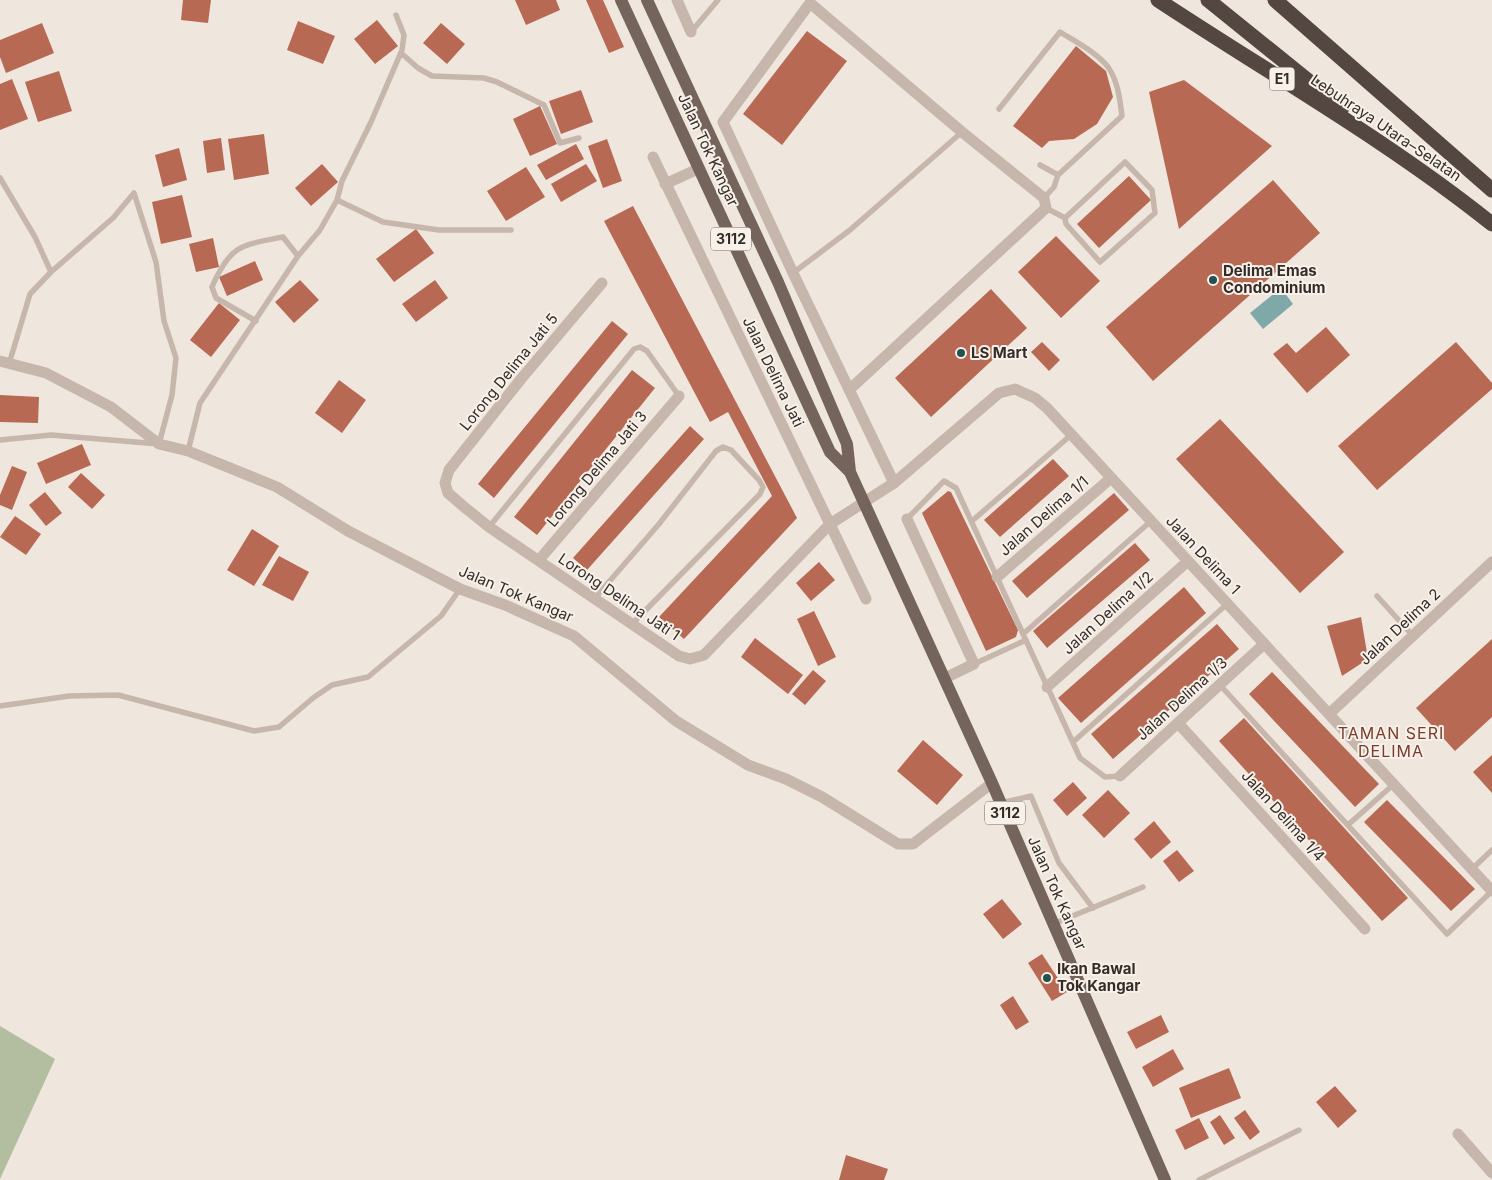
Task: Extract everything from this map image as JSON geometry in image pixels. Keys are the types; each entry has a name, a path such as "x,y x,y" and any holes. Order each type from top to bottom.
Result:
{"highway":[{"name":"Lebuhraya Utara–Selatan","path":"1158,0 1406,159 1454,193 1492,224"},
{"path":"1208,0 1406,159"},
{"name":"Lebuhraya Utara–Selatan","path":"1275,0 1492,190"}],"main road":[{"name":"Jalan Tok Kangar","path":"621,0 830,452 850,472"},
{"name":"Jalan Tok Kangar","path":"647,0 778,282 847,444 850,472 992,783 1165,1180"}],"street":[{"path":"677,0 692,32"},
{"path":"849,390 1045,203 810,3 723,122 793,273 849,390 894,483"},
{"name":"Jalan Delima Jati","path":"652,157 866,599"},
{"path":"666,184 698,169"},
{"path":"778,282 793,273"},
{"name":"Lorong Delima Jati 5","path":"445,483 449,470 521,379 602,283"},
{"name":"Jalan Tok Kangar","path":"4,363 46,373 111,407 159,444 188,450 277,487 348,531 460,589 505,605 574,636 676,722 748,765 786,779 822,797 898,844 913,844 992,783"},
{"name":"Jalan Delima 1","path":"864,503 894,483 999,393 1015,389 1035,398 1492,891"},
{"name":"Lorong Delima Jati 3","path":"539,560 679,396"},
{"name":"Jalan Delima 1/1","path":"997,577 1111,478"},
{"name":"Lorong Delima Jati 1","path":"445,483 448,493 489,527 679,656 690,659 704,654 830,524 864,503"},
{"path":"907,519 974,664 945,678"},
{"name":"Jalan Delima 1/2","path":"1048,687 1188,561"},
{"name":"Jalan Delima 2","path":"1329,714 1492,562"},
{"name":"Jalan Delima 1/3","path":"1120,776 1264,644"},
{"name":"Jalan Delima 1/4","path":"1178,723 1366,929"},
{"path":"1458,1134 1492,1172"}],"lane":[{"path":"692,32 718,0"},
{"path":"188,450 200,403 298,256 320,230 338,200 342,181 371,122 401,53 404,35 396,15"},
{"path":"999,109 1060,32 1093,54 1108,68 1118,90 1122,116 1058,175 1045,203 1065,218 1066,224 1100,262 1155,213 1152,190 1125,162 1065,218"},
{"path":"401,53 418,68 432,76 484,78 544,105 560,143 579,138"},
{"path":"793,273 850,230 962,132"},
{"path":"1040,165 1058,175"},
{"path":"0,178 35,237 51,272"},
{"path":"0,440 51,435 159,444 172,395 176,358 164,321 156,262 134,193 113,218 51,272 30,294 4,363"},
{"path":"338,200 383,222 439,230 511,230"},
{"path":"256,321 216,298 212,287 219,271 231,254 248,243 283,237 298,256"},
{"path":"489,527 634,349 640,347 647,351 679,396"},
{"path":"972,521 1071,435"},
{"path":"595,598 659,524 716,451 723,447 731,450 759,480 763,487 760,494 633,623"},
{"path":"907,519 944,481 956,488 1080,758 1105,777 1120,776"},
{"path":"974,664 1025,637 1151,521"},
{"path":"0,706 69,696 118,695 254,730 279,728 313,698 332,685 368,678 441,616 460,589"},
{"path":"1377,596 1414,636"},
{"path":"1073,742 1227,604"},
{"path":"1220,685 1349,824 1447,934 1492,891"},
{"path":"1349,824 1394,784"},
{"path":"1001,804 1031,796 1059,863 1093,908"},
{"path":"1472,869 1492,850"},
{"path":"1053,924 1144,886"},
{"path":"1199,1180 1299,1130"}],"green space":[{"path":"0,1026 55,1059 0,1179"}],"water":[{"path":"1281,288 1293,304 1263,329 1250,313"}],"building":[{"path":"183,0 211,0 208,23 181,20"},
{"path":"515,0 556,0 560,10 526,25"},
{"path":"586,0 603,0 624,47 609,53"},
{"path":"377,20 398,46 375,64 354,39"},
{"path":"298,21 335,36 323,64 287,50"},
{"path":"42,23 54,53 6,73 0,57 0,40"},
{"path":"441,23 465,44 447,64 423,43"},
{"path":"807,31 847,61 782,145 743,114"},
{"path":"1076,46 1106,71 1113,97 1097,124 1074,139 1049,141 1042,148 1013,126"},
{"path":"59,71 72,111 38,122 25,82"},
{"path":"12,79 28,119 0,130 0,84"},
{"path":"1184,80 1272,146 1179,229 1149,92"},
{"path":"581,90 593,122 561,134 549,101"},
{"path":"540,106 557,144 530,156 513,119"},
{"path":"264,134 269,174 234,180 228,139"},
{"path":"221,138 225,170 207,173 203,141"},
{"path":"607,139 622,181 603,188 588,146"},
{"path":"576,144 584,159 546,180 537,165"},
{"path":"179,148 187,180 163,187 155,155"},
{"path":"322,164 338,182 311,206 295,188"},
{"path":"586,164 597,181 561,202 551,184"},
{"path":"526,167 545,197 506,221 487,191"},
{"path":"1129,176 1151,200 1099,248 1077,224"},
{"name":"Delima Emas Condominium","path":"1273,180 1320,233 1153,381 1106,327"},
{"path":"182,195 192,237 161,244 152,202"},
{"path":"633,206 797,518 684,639 659,617 772,496 728,412 710,422 604,221"},
{"path":"416,229 434,253 394,282 376,259"},
{"path":"1056,236 1100,281 1061,318 1018,272"},
{"path":"213,238 219,267 196,272 189,244"},
{"path":"255,261 263,280 227,296 219,277"},
{"path":"300,280 319,300 294,323 275,302"},
{"path":"435,280 448,298 416,322 402,304"},
{"name":"LS Mart","path":"991,289 1027,328 931,417 895,378"},
{"path":"219,303 240,320 211,357 190,340"},
{"path":"612,321 628,334 494,498 478,484"},
{"path":"1326,327 1350,355 1307,393 1273,354 1287,343 1296,353"},
{"path":"1042,342 1060,360 1049,371 1031,352"},
{"path":"1456,342 1492,383 1492,389 1377,490 1338,446"},
{"path":"632,370 655,388 537,535 514,517"},
{"path":"339,380 366,400 342,433 315,413"},
{"path":"0,395 39,397 38,423 0,422"},
{"path":"1220,419 1344,552 1300,593 1176,459"},
{"path":"690,426 704,439 587,570 573,558"},
{"path":"82,444 91,465 46,484 37,463"},
{"path":"1053,459 1069,476 1000,537 984,520"},
{"path":"12,466 27,472 12,510 0,505 0,495"},
{"path":"81,473 105,495 92,509 68,487"},
{"path":"948,491 951,492 1018,630 1016,637 986,651 922,513"},
{"path":"45,492 62,513 46,526 29,505"},
{"path":"1114,493 1129,510 1027,598 1012,581"},
{"path":"15,516 41,534 26,555 0,537"},
{"path":"252,529 279,546 254,586 227,570"},
{"path":"1135,543 1150,560 1047,648 1033,631"},
{"path":"279,556 309,572 293,601 262,585"},
{"path":"819,562 835,580 811,601 796,583"},
{"path":"1184,587 1206,613 1081,723 1058,698"},
{"path":"814,611 836,657 818,666 797,619"},
{"path":"1361,617 1368,659 1342,676 1327,626"},
{"path":"1217,624 1239,649 1113,759 1091,734"},
{"path":"755,638 803,675 788,694 741,657"},
{"path":"1492,639 1492,717 1455,751 1416,708"},
{"path":"813,670 826,681 805,705 792,694"},
{"path":"1272,672 1379,784 1355,807 1249,694"},
{"path":"1244,718 1408,898 1382,921 1219,741"},
{"path":"923,740 963,775 937,805 897,771"},
{"path":"1492,755 1492,793 1473,772"},
{"path":"1073,782 1087,798 1067,816 1053,800"},
{"path":"1108,790 1130,813 1104,838 1082,815"},
{"path":"1387,800 1475,889 1451,911 1364,822"},
{"path":"1154,821 1171,842 1151,859 1134,839"},
{"path":"1177,850 1194,871 1179,882 1163,861"},
{"path":"1002,899 1022,924 1003,939 983,914"},
{"name":"Ikan Bawal Tok Kangar","path":"1042,954 1067,992 1052,1001 1028,963"},
{"path":"1013,996 1029,1022 1016,1030 1000,1005"},
{"path":"1161,1015 1169,1032 1136,1049 1127,1032"},
{"path":"1173,1049 1184,1069 1153,1087 1142,1067"},
{"path":"1229,1068 1241,1098 1191,1118 1179,1088"},
{"path":"1335,1086 1357,1111 1338,1128 1316,1102"},
{"path":"1245,1110 1260,1132 1250,1140 1234,1118"},
{"path":"1220,1115 1235,1138 1224,1145 1210,1122"},
{"path":"1199,1118 1209,1138 1185,1150 1175,1130"},
{"path":"846,1155 888,1169 884,1180 839,1180"}],"place":[{"name":"Delima Emas Condominium","path":"1213,280"},
{"name":"LS Mart","path":"961,353"},
{"name":"Ikan Bawal Tok Kangar","path":"1047,978"}],"district":[{"name":"TAMAN SERI DELIMA","path":"1391,742"}]}
